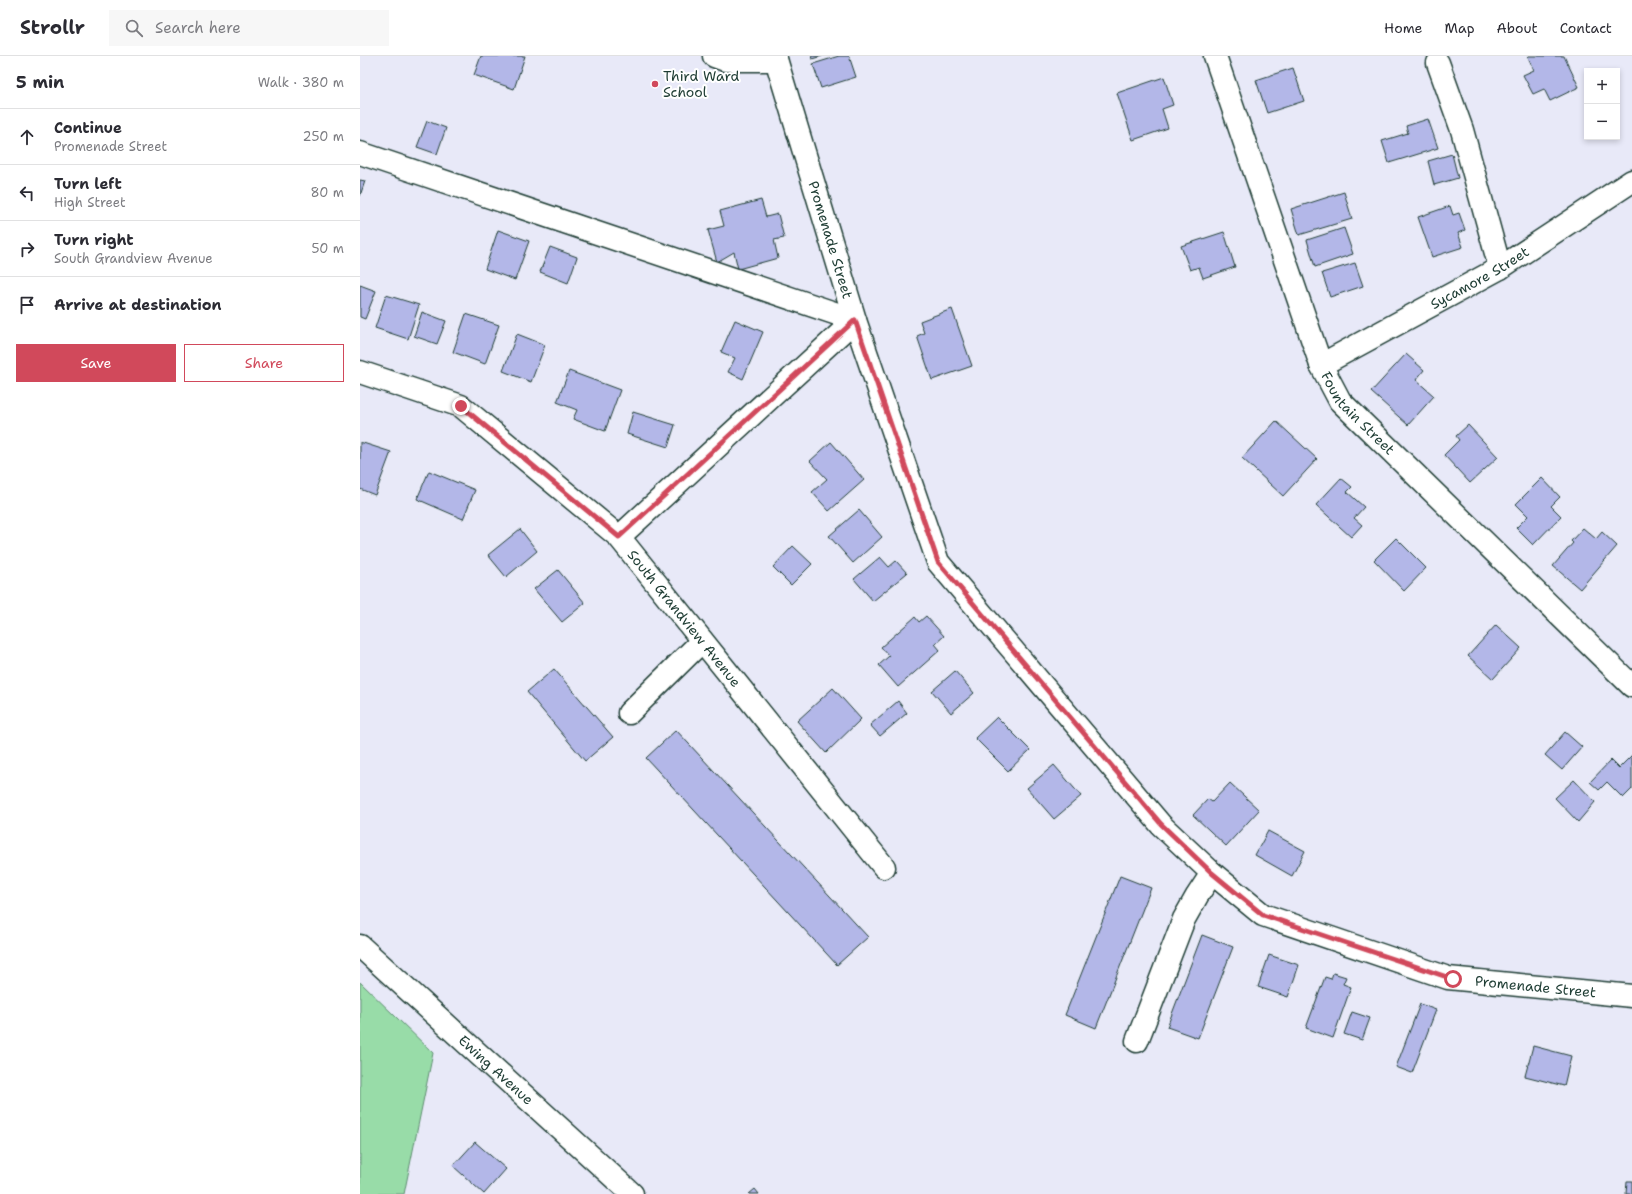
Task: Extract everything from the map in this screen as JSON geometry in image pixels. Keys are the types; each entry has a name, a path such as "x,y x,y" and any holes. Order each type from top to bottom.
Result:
{"street":[{"path":"714,56 725,60 775,58"},
{"name":"Fountain Street","path":"1215,56 1321,365 1340,401 1632,686"},
{"name":"Promenade Street","path":"775,58 855,320 938,562 1161,824 1212,873 1263,915 1448,978 1632,996"},
{"path":"1438,63 1462,130 1500,268"},
{"path":"360,153 855,320 619,537"},
{"name":"Sycamore Street","path":"1321,365 1500,268 1632,181"},
{"name":"South Grandview Avenue","path":"360,372 461,406 619,537 884,867"},
{"path":"629,713 702,641"},
{"path":"1137,1041 1184,919 1212,873"},
{"name":"Ewing Avenue","path":"360,946 632,1194"}],"green space":[{"path":"360,982 433,1053 404,1194 360,1194"}],"building":[{"path":"481,56 525,56 514,89 474,75"},
{"path":"811,56 822,56 812,59"},
{"path":"839,56 849,56 856,77 821,88 813,64"},
{"path":"1564,56 1579,87 1550,101 1544,89 1533,94 1523,75 1534,70 1528,57"},
{"path":"1293,68 1304,101 1267,113 1256,80"},
{"path":"1164,77 1173,105 1162,109 1168,128 1133,140 1117,93"},
{"path":"1428,119 1438,148 1389,163 1382,141 1408,133 1406,126"},
{"path":"427,121 446,128 437,154 417,147"},
{"path":"1452,154 1458,178 1434,185 1428,161"},
{"path":"360,180 365,181 360,196"},
{"path":"1344,192 1352,219 1299,235 1291,209"},
{"path":"761,200 766,217 778,214 784,238 774,240 778,258 738,269 734,252 717,262 708,230 724,226 720,211"},
{"path":"1450,206 1453,215 1459,213 1465,230 1458,233 1463,247 1432,257 1418,217"},
{"path":"1344,228 1353,254 1315,267 1307,240"},
{"path":"498,230 529,241 515,280 485,269"},
{"path":"1224,232 1235,267 1203,278 1199,267 1190,270 1181,246"},
{"path":"550,247 577,257 568,283 540,272"},
{"path":"1355,263 1363,286 1330,297 1322,273"},
{"path":"360,285 376,291 365,319 360,317"},
{"path":"386,295 419,305 408,339 375,328"},
{"path":"952,309 972,366 932,380 917,336 924,333 920,321"},
{"path":"422,312 446,321 437,344 414,336"},
{"path":"466,314 499,325 485,364 453,352"},
{"path":"735,320 763,332 743,379 728,372 735,358 721,352"},
{"path":"517,334 545,345 531,382 503,371"},
{"path":"1406,354 1424,370 1416,380 1434,396 1408,425 1371,392"},
{"path":"569,371 620,390 605,431 573,419 577,410 557,402"},
{"path":"633,412 675,425 668,447 627,434"},
{"path":"1276,421 1317,459 1283,496 1242,458"},
{"path":"1468,425 1498,457 1470,483 1444,455 1459,440 1456,436"},
{"path":"360,442 391,452 375,495 360,489"},
{"path":"831,442 864,480 829,511 812,492 827,479 810,461"},
{"path":"429,471 475,490 463,519 417,499"},
{"path":"1341,478 1352,487 1347,492 1364,507 1354,518 1362,525 1351,537 1316,505"},
{"path":"1542,478 1560,497 1551,506 1561,516 1533,545 1516,528 1528,516 1516,504"},
{"path":"859,510 882,537 853,563 829,536"},
{"path":"1583,528 1596,539 1602,532 1617,546 1580,589 1553,566 1573,543 1571,541"},
{"path":"520,529 537,551 506,577 488,555"},
{"path":"1396,538 1426,568 1404,591 1374,560"},
{"path":"793,546 812,564 791,585 773,567"},
{"path":"880,557 889,567 896,561 907,573 873,601 854,579"},
{"path":"558,570 585,603 562,622 534,589"},
{"path":"926,616 944,636 935,644 940,650 898,687 879,665 889,656 881,647 915,617 919,622"},
{"path":"1496,625 1521,648 1493,679 1468,656"},
{"path":"554,669 613,737 585,761 527,692"},
{"path":"955,671 974,693 951,713 932,691"},
{"path":"833,688 861,719 826,753 797,721"},
{"path":"898,701 907,713 880,736 870,725"},
{"path":"997,717 1030,750 1008,771 975,738"},
{"path":"676,730 868,937 837,965 646,758"},
{"path":"1565,732 1582,747 1562,770 1545,755"},
{"path":"1632,755 1632,789 1623,798 1607,782 1599,790 1590,782 1611,760 1619,768"},
{"path":"1054,765 1081,796 1054,819 1027,788"},
{"path":"1574,780 1595,802 1578,822 1555,798"},
{"path":"1230,783 1259,810 1226,846 1193,815 1208,799 1212,802"},
{"path":"1268,831 1305,851 1292,876 1255,855"},
{"path":"1120,876 1151,888 1096,1028 1065,1015"},
{"path":"1202,935 1233,947 1198,1038 1167,1027"},
{"path":"1269,955 1299,965 1288,997 1258,987"},
{"path":"1333,973 1346,977 1343,984 1351,987 1333,1038 1306,1028 1325,977 1331,979"},
{"path":"1420,1004 1436,1010 1412,1073 1396,1067"},
{"path":"1352,1012 1370,1018 1362,1040 1344,1034"},
{"path":"1533,1046 1571,1056 1564,1086 1525,1076"},
{"path":"475,1142 506,1169 484,1194 453,1166"},
{"path":"1627,1181 1632,1181 1632,1194 1626,1194"},
{"path":"755,1189 759,1194 749,1194"}],"place":[{"name":"Third Ward School","path":"655,84"}],"route":[{"path":"461,406 619,537 855,320 938,562 1161,824 1212,873 1263,915 1453,979"}]}
